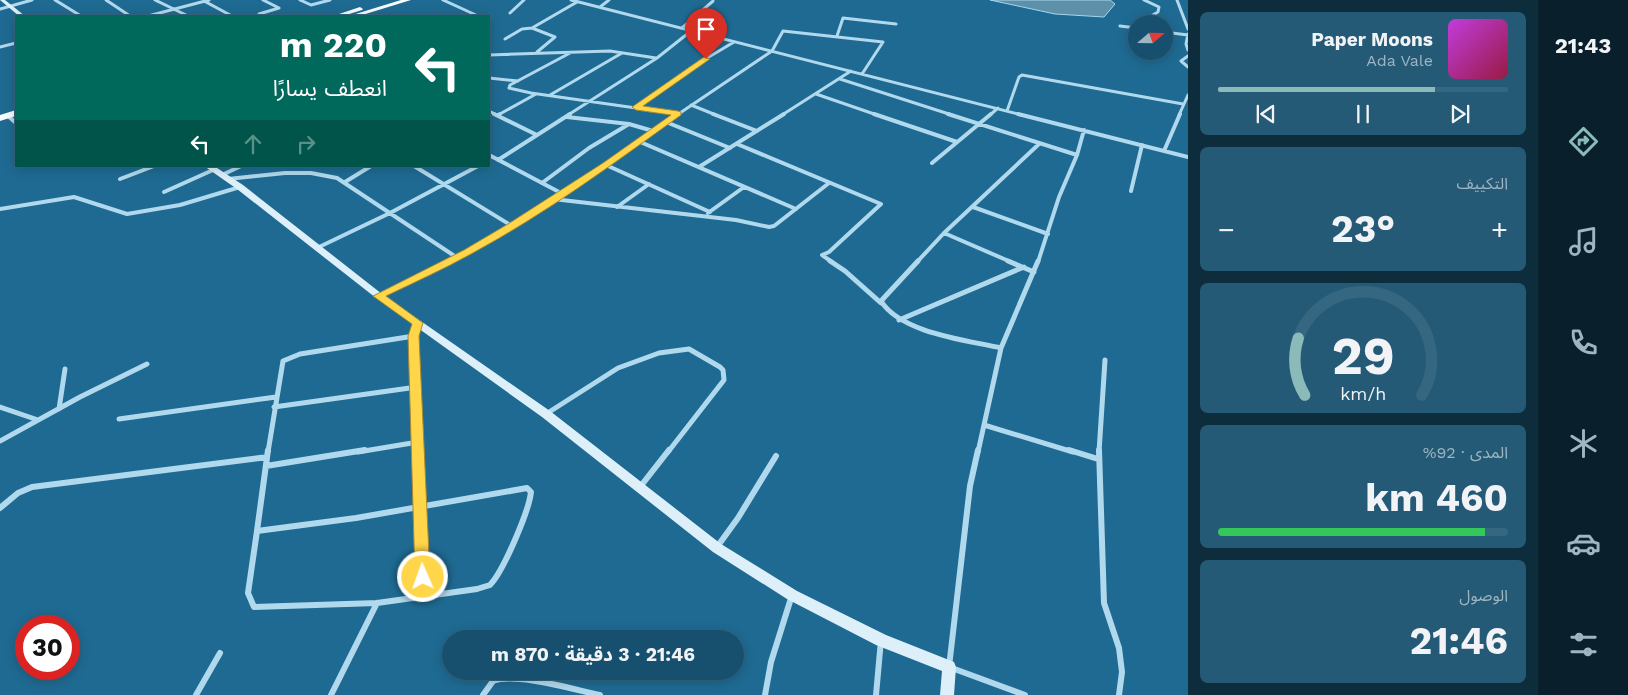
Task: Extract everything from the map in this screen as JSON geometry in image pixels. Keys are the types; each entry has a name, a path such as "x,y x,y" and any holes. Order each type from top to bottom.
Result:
{"main road":[{"path":"339,15 391,0"},
{"path":"356,15 408,0"}],"street":[{"path":"2,0 21,15"},
{"path":"0,8 32,0"},
{"path":"55,0 79,15"},
{"path":"106,0 128,15"},
{"path":"155,0 186,15"},
{"path":"152,15 206,0 230,15"},
{"path":"259,14 279,8 263,0"},
{"path":"300,0 313,5 330,0"},
{"path":"443,0 477,15"},
{"path":"510,13 524,0"},
{"path":"571,0 1188,157"},
{"path":"600,7 609,0"},
{"path":"1144,0 1159,7 1158,12 1153,15"},
{"path":"1177,0 1188,29"},
{"path":"505,39 522,29 532,28 577,1"},
{"path":"682,28 713,1"},
{"path":"1183,16 1188,17"},
{"path":"836,36 843,18 896,24"},
{"path":"704,34 723,20"},
{"path":"1120,26 1128,27"},
{"path":"532,28 555,37 537,52"},
{"path":"490,161 538,135 592,101 657,58 691,31"},
{"path":"379,296 456,258 512,226 606,165 638,141 772,51 784,31 882,42 883,44 862,74"},
{"path":"1173,33 1188,34 1186,44 1188,50"},
{"path":"636,107 692,68 734,42"},
{"path":"0,47 15,43"},
{"path":"490,55 537,52 623,52 657,58"},
{"path":"549,96 623,52"},
{"path":"570,53 510,85 510,89 678,114"},
{"path":"1188,56 1181,61 1188,67"},
{"path":"699,167 852,71"},
{"path":"1007,111 1019,77 1022,75 1183,104"},
{"path":"490,78 518,81"},
{"path":"840,79 978,125 1077,155"},
{"path":"498,115 536,94"},
{"path":"816,94 957,142"},
{"path":"1164,151 1188,96"},
{"path":"691,105 756,131"},
{"path":"932,163 998,108"},
{"path":"490,111 538,135"},
{"path":"567,116 629,124 653,131"},
{"path":"666,122 730,148"},
{"path":"542,183 589,148 629,124"},
{"path":"946,695 970,486 1001,348 1034,272 1059,198 1077,155 1084,130"},
{"path":"638,141 796,209"},
{"path":"737,144 881,204 829,252 822,255 845,271 899,320 1001,348"},
{"path":"882,303 883,297 944,233 1039,144"},
{"path":"1131,191 1142,145"},
{"path":"490,156 561,193"},
{"path":"606,165 710,212"},
{"path":"120,180 152,167"},
{"path":"164,192 238,167"},
{"path":"345,182 369,167"},
{"path":"416,167 512,226"},
{"path":"319,248 476,167"},
{"path":"218,173 311,173 328,175 345,182 456,258"},
{"path":"218,173 240,187 379,296 546,414 717,548 792,595 881,640 1025,695"},
{"path":"553,199 702,218 739,220 771,227 829,183"},
{"path":"617,207 649,184"},
{"path":"0,209 74,197 127,214 180,205 240,187"},
{"path":"702,218 744,187"},
{"path":"973,207 1048,234"},
{"path":"944,233 1034,272"},
{"path":"899,320 1024,267"},
{"path":"418,323 414,336 423,595"},
{"path":"256,531 356,518 527,488 531,492 525,516 493,582 477,589 423,595 377,603 254,607 250,601 248,594 256,531 282,362 288,358 414,336"},
{"path":"546,414 608,373 660,354 689,349 723,370 724,380 640,487"},
{"path":"1106,360 1098,459 1104,603 1119,648 1122,672 1119,695"},
{"path":"0,442 58,409 147,364"},
{"path":"58,409 65,369"},
{"path":"274,407 417,387"},
{"path":"119,419 276,397"},
{"path":"0,407 38,420"},
{"path":"984,425 1098,459"},
{"path":"266,466 418,442"},
{"path":"717,548 776,456"},
{"path":"0,508 18,493 32,486 267,457"},
{"path":"765,695 771,662 792,595"},
{"path":"331,695 377,603"},
{"path":"876,695 881,640"},
{"path":"196,695 220,653"},
{"path":"483,695 491,683 504,678 600,695"}],"water":[{"path":"990,0 1110,0 1115,4 1104,17 1055,14"}],"route":[{"path":"423,577 414,336 418,323 379,296 468,252 512,226 606,165 678,114 636,107 706,59"}]}
